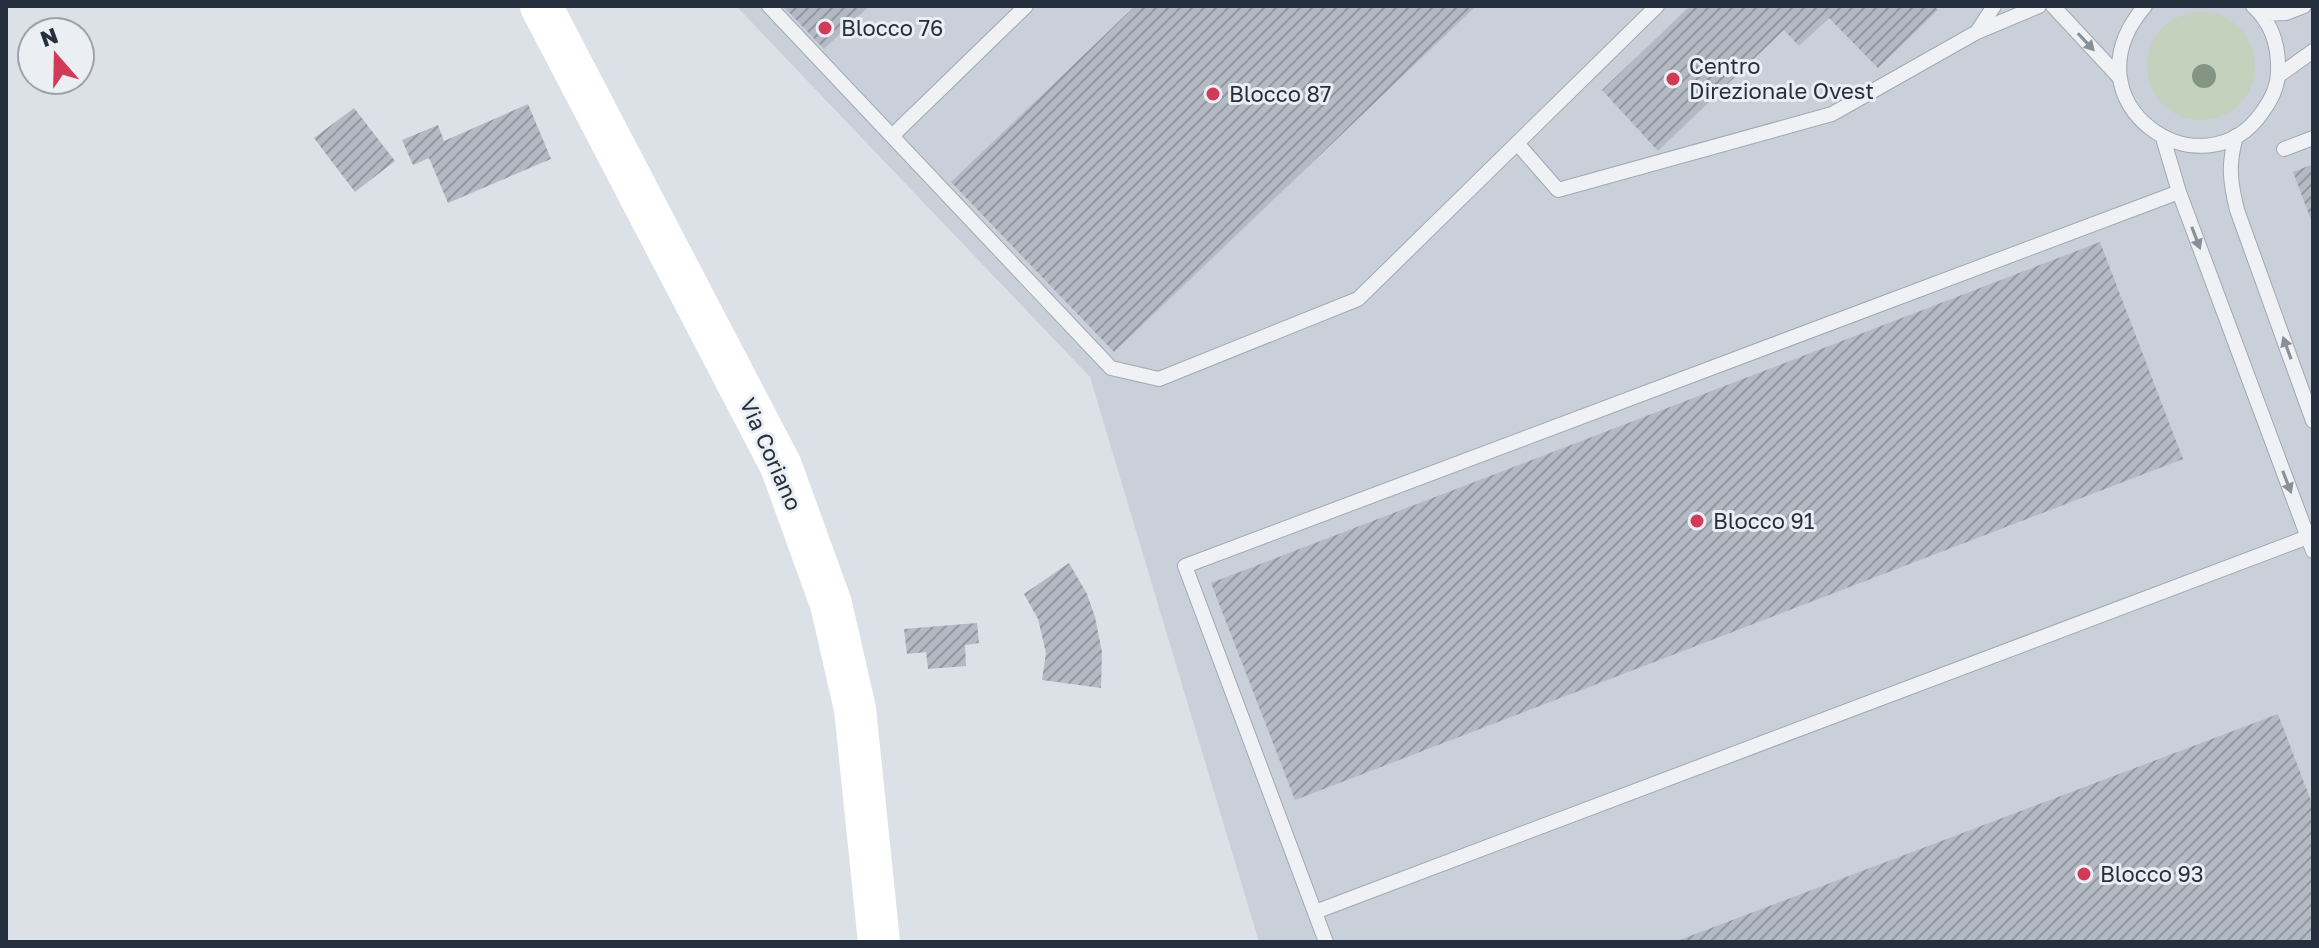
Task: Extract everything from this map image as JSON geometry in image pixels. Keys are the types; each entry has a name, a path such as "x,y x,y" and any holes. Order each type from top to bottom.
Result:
{"main road":[{"name":"Via Coriano","path":"541,6 781,466 831,604 855,709 879,942"}],"lane":[{"path":"769,6 1111,368 1159,379 1358,299 1657,6"},
{"path":"892,136 1026,6"},
{"path":"1977,32 1994,6"},
{"path":"1517,143 1558,190 1832,114 1977,32 2039,6"},
{"path":"2053,6 2119,77"},
{"path":"2145,6 2130,23 2120,49 2119,77 2127,103 2143,123 2163,138 2187,145 2212,145 2236,136 2257,121 2271,100 2278,76 2278,51 2269,25 2257,10"},
{"path":"2257,10 2286,13 2304,6"},
{"path":"2278,76 2313,51"},
{"path":"2236,136 2229,161 2237,210 2313,421"},
{"path":"1315,912 2311,541 2179,192 2163,138"},
{"path":"2284,149 2313,138"},
{"path":"1326,942 1185,566 2179,192"}],"shaded area":[{"path":"736,6 2313,6 2313,942 1259,942 1090,377"}],"green space":[{"path":"2201,12 2222,16 2239,28 2251,45 2255,66 2251,87 2239,104 2222,116 2201,120 2180,116 2163,104 2151,87 2147,66 2151,45 2163,28 2180,16"}],"building":[{"name":"Blocco 76","path":"783,6 869,6 824,49"},
{"name":"Blocco 87","path":"1135,6 1476,6 1114,352 951,182"},
{"name":"Centro Direzionale Ovest","path":"1690,6 1934,6 1938,10 1878,68 1829,18 1799,46 1784,30 1658,151 1602,90"},
{"path":"528,104 551,159 448,203 429,158 413,165 402,140 438,125 444,141"},
{"path":"354,108 395,161 355,192 314,138"},
{"path":"2313,164 2313,225 2293,172"},
{"name":"Blocco 91","path":"2100,242 2183,459 1295,800 1211,583"},
{"path":"1069,563 1087,594 1095,617 1102,652 1101,688 1042,680 1046,653 1038,619 1024,594"},
{"path":"977,623 979,643 965,645 966,666 928,669 926,652 907,654 904,629"},
{"name":"Blocco 93","path":"2278,714 2313,806 2313,942 1674,942"}],"place":[{"name":"Blocco 76","path":"825,28"},
{"name":"Centro Direzionale Ovest","path":"1673,79"},
{"name":"Blocco 87","path":"1213,94"},
{"name":"Blocco 91","path":"1697,521"},
{"name":"Blocco 93","path":"2084,874"}]}
